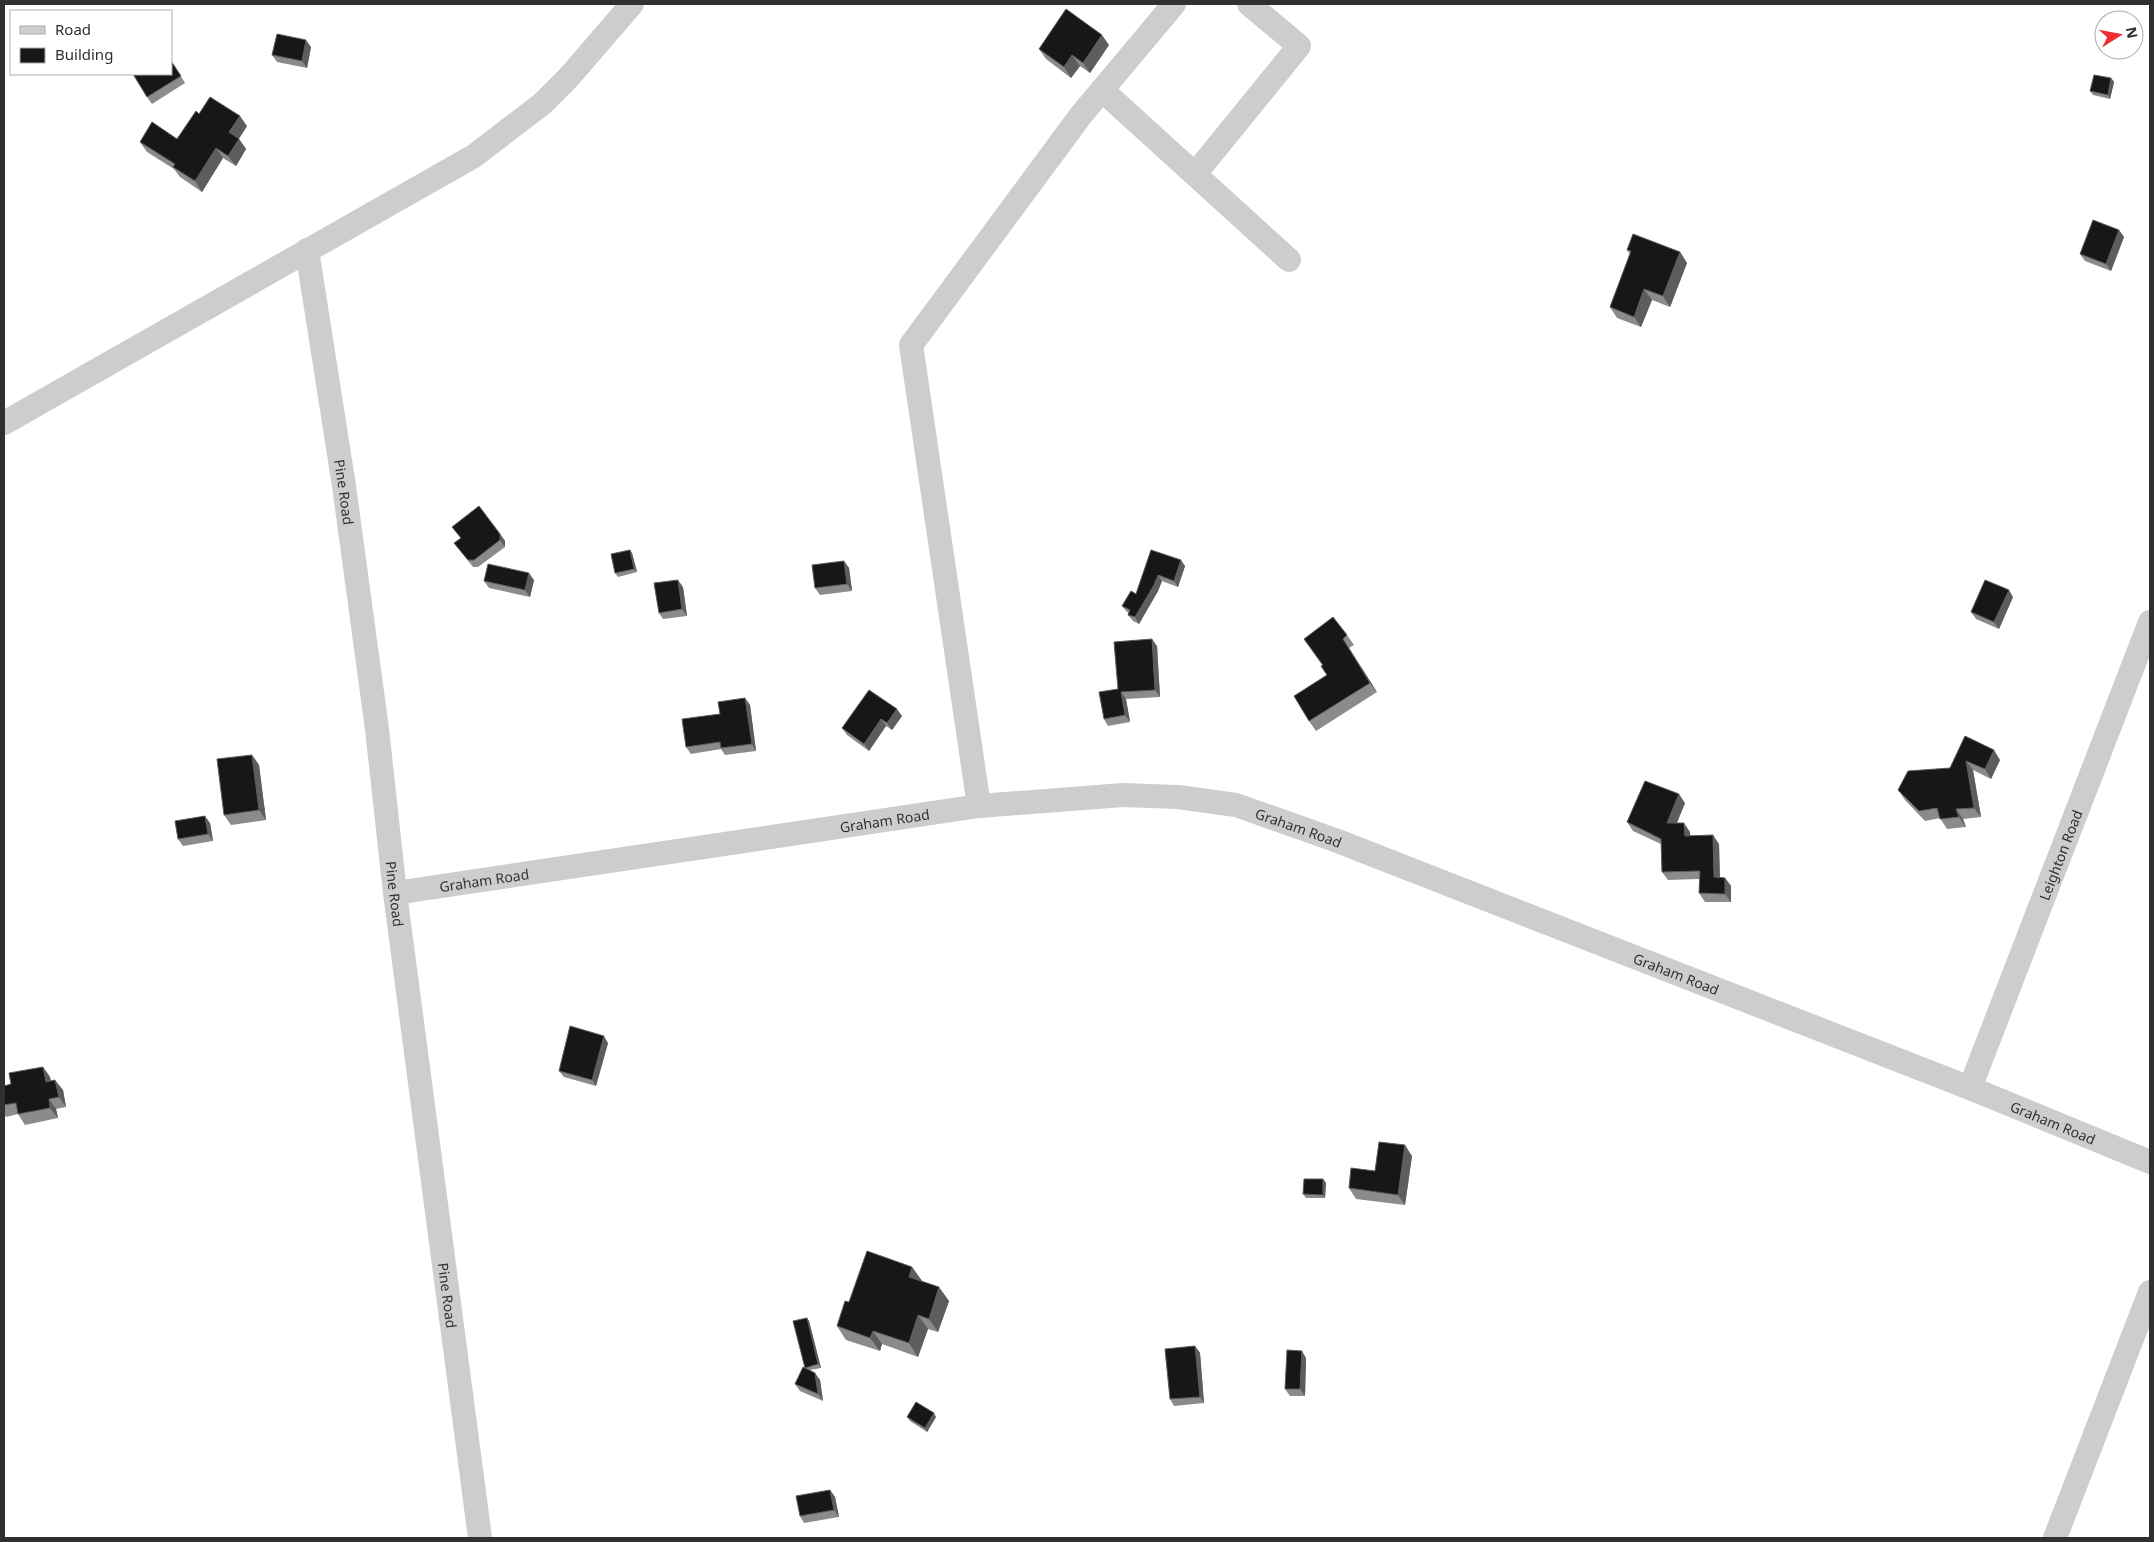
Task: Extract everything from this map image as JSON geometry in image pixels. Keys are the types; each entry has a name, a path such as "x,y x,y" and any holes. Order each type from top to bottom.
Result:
{"street":[{"path":"4,423 474,156 508,132 542,104 570,77 632,4"},
{"path":"979,806 911,346 1102,90 1174,4"},
{"path":"1194,174 1299,46 1249,4"},
{"path":"1102,90 1289,260"},
{"name":"Pine Road","path":"307,250 344,486 377,729 395,893 480,1538"},
{"name":"Leighton Road","path":"1970,1088 2150,622"},
{"name":"Graham Road","path":"395,893 979,806 1124,795 1178,797 1236,805 1335,840 1970,1088 2150,1162"},
{"path":"2054,1538 2150,1292"}],"building":[{"path":"1066,9 1102,35 1083,63 1072,55 1064,67 1039,49"},
{"path":"277,34 306,40 302,61 272,55"},
{"path":"172,62 181,76 147,97 134,75 172,75"},
{"path":"2094,75 2111,78 2108,95 2090,91"},
{"path":"210,97 240,116 229,132 239,139 228,156 216,148 195,181 173,167 175,164 140,142 152,122 177,139 196,111 199,114"},
{"path":"2093,220 2119,230 2106,264 2080,254"},
{"path":"1633,234 1680,252 1663,296 1644,289 1634,317 1610,307 1631,251 1627,250"},
{"path":"479,506 500,534 500,540 474,560 468,560 454,543 461,538 452,527"},
{"path":"630,550 634,569 615,573 611,554"},
{"path":"1151,550 1181,560 1174,581 1158,575 1135,617 1128,615 1130,610 1122,606 1131,591 1136,594"},
{"path":"844,561 847,584 815,588 812,565"},
{"path":"488,564 529,573 525,590 484,581"},
{"path":"678,580 682,609 659,613 654,583"},
{"path":"1985,580 2009,590 1994,622 1971,612"},
{"path":"1333,617 1347,635 1343,639 1370,683 1309,721 1294,696 1327,675 1321,666 1323,665 1304,639"},
{"path":"1152,639 1155,690 1121,692 1125,715 1104,719 1099,692 1118,689 1114,642"},
{"path":"869,690 897,709 887,723 881,719 864,744 842,728"},
{"path":"745,698 752,744 721,748 720,742 686,747 682,719 720,714 718,702"},
{"path":"1965,736 1994,750 1985,769 1966,761 1974,808 1956,809 1959,817 1940,819 1937,808 1919,811 1898,790 1908,771 1950,768"},
{"path":"252,755 259,810 224,815 217,759"},
{"path":"1645,781 1679,794 1667,823 1684,823 1685,836 1713,835 1714,877 1725,878 1725,894 1699,893 1700,871 1662,872 1661,839 1627,822"},
{"path":"205,816 208,834 178,839 175,821"},
{"path":"570,1026 604,1036 592,1080 559,1071"},
{"path":"43,1067 46,1082 55,1080 59,1097 49,1099 50,1108 18,1114 16,1103 4,1105 4,1086 11,1084 9,1073"},
{"path":"1379,1142 1405,1145 1398,1195 1349,1188 1351,1168 1375,1171"},
{"path":"1304,1179 1323,1179 1323,1195 1303,1194"},
{"path":"867,1251 912,1267 909,1277 939,1287 929,1319 918,1315 909,1343 873,1331 870,1338 837,1326 845,1301 849,1302"},
{"path":"807,1318 818,1364 805,1368 793,1321"},
{"path":"1195,1346 1200,1397 1170,1399 1165,1349"},
{"path":"1287,1350 1302,1351 1300,1389 1285,1389"},
{"path":"803,1367 815,1373 818,1394 795,1384"},
{"path":"916,1402 934,1413 925,1428 907,1417"},
{"path":"830,1490 834,1510 800,1516 796,1496"}]}
